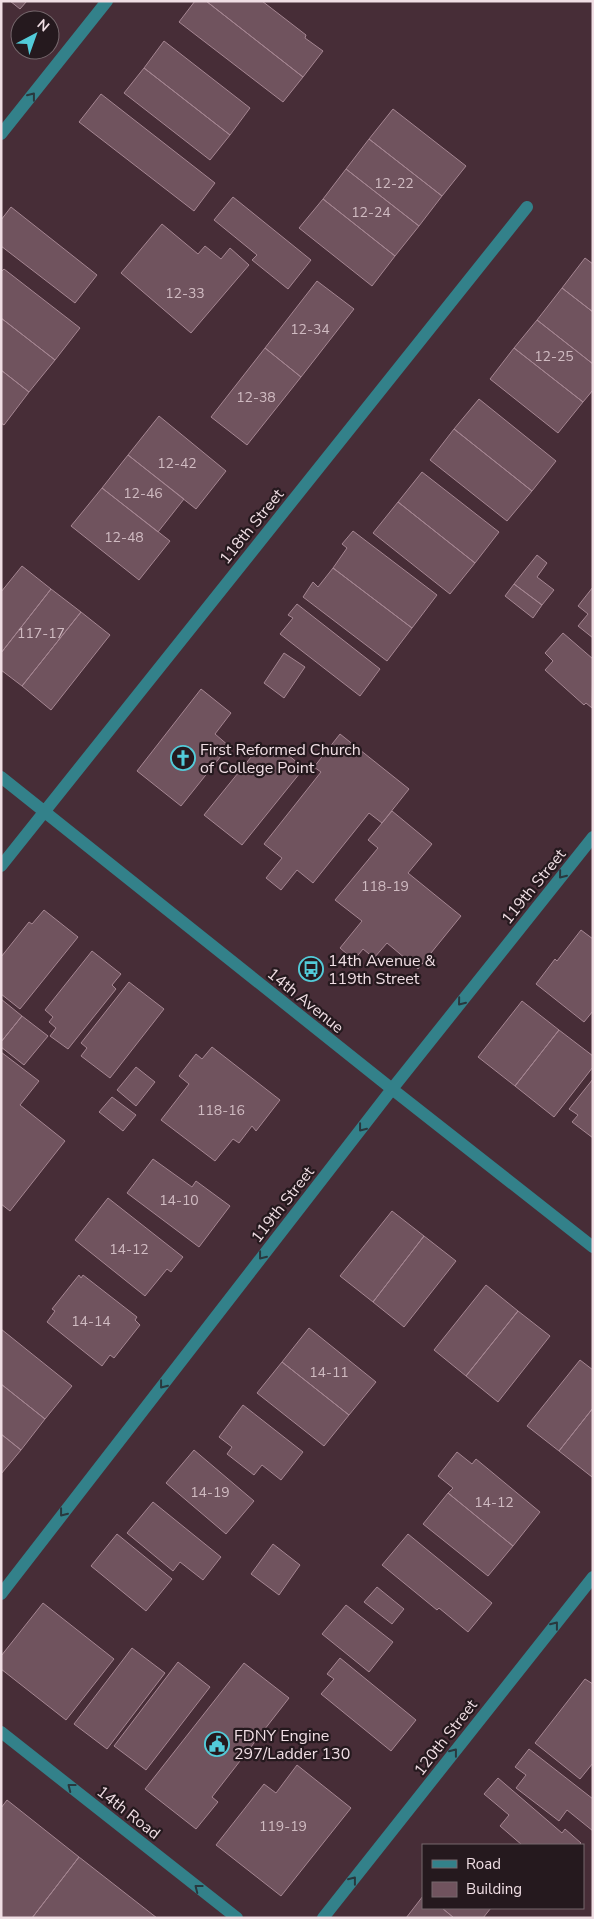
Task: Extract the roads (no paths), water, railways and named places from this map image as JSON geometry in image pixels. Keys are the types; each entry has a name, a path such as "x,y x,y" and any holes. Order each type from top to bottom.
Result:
{"street":[{"path":"1,134 107,1"},
{"name":"118th Street","path":"1,866 527,207"},
{"name":"14th Avenue","path":"1,777 392,1090 593,1247"},
{"name":"119th Street","path":"1,1594 392,1090 593,837"},
{"name":"120th Street","path":"322,1918 593,1577"},
{"name":"14th Road","path":"1,1732 237,1918"}],"place":[{"name":"First Reformed Church of College Point","path":"183,758"},
{"name":"14th Avenue & 119th Street","path":"311,969"},
{"name":"FDNY Engine 297/Ladder 130","path":"217,1744"}]}
